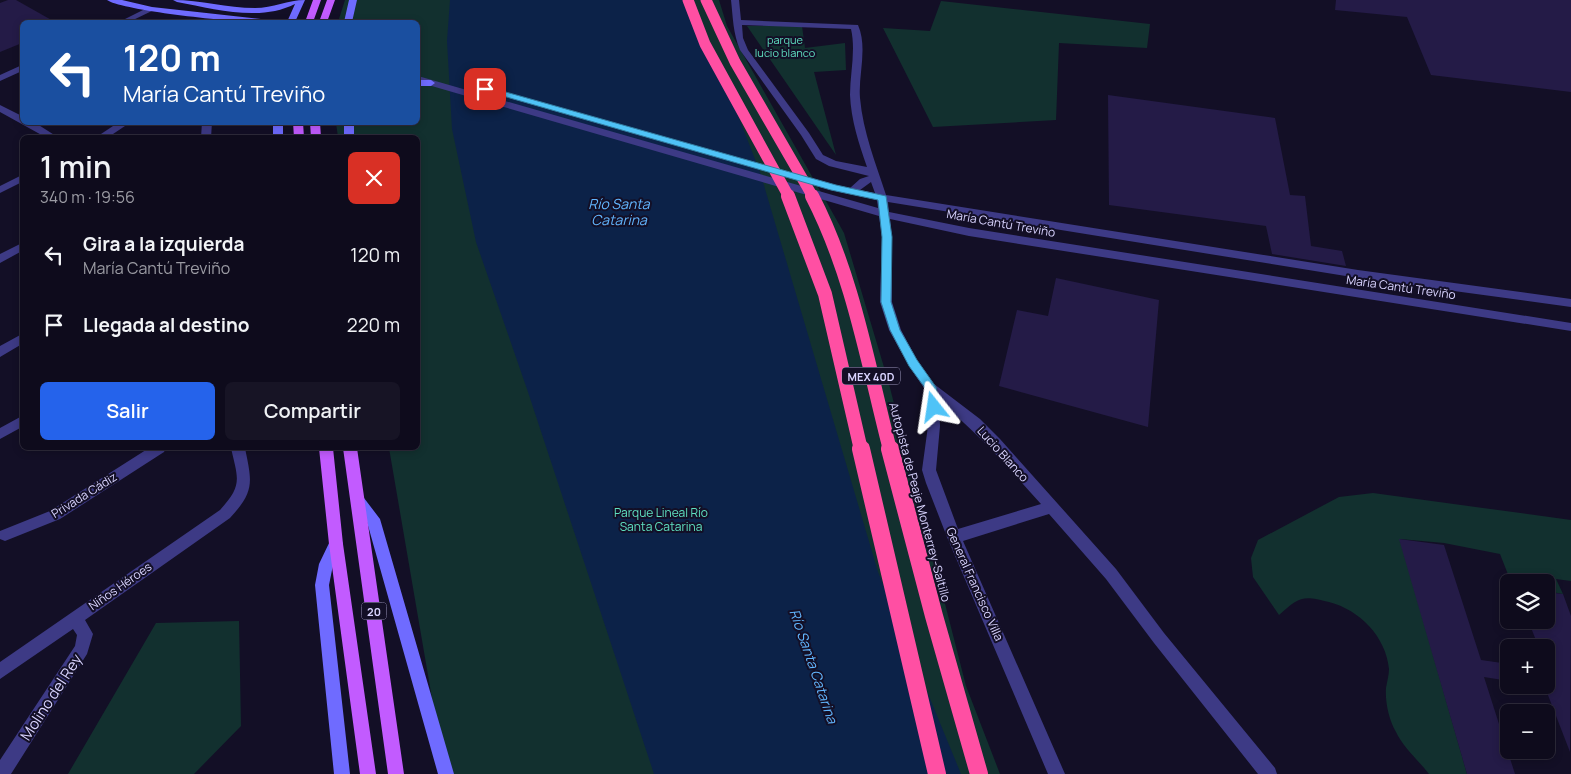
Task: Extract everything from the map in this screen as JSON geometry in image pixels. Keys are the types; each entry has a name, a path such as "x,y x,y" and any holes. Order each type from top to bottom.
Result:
{"highway":[{"name":"MEX 40D","path":"688,0 705,44 790,199 825,294 937,774"},
{"name":"Autopista de Peaje Monterrey-Saltillo","path":"706,0 723,42 820,210 834,244 851,294 892,459 979,774"}],"main road":[{"path":"310,20 317,0"},
{"path":"324,20 331,0"},
{"name":"20","path":"326,450 336,544 368,774"},
{"name":"20","path":"350,450 396,774"}],"street":[{"path":"111,0 152,9 246,20"},
{"path":"177,0 214,6 268,10 282,8 297,0"},
{"path":"292,20 301,0"},
{"path":"348,20 353,0"},
{"path":"734,0 739,38 744,50 806,135 816,154 825,162 874,172"},
{"path":"127,20 152,9"},
{"name":"Lucio Blanco","path":"736,22 855,27 858,44 854,82 858,117 885,212 887,237 886,302 895,330 913,363 930,387 975,423 1111,574 1159,638 1269,774"},
{"path":"0,78 20,69"},
{"path":"420,71 435,80"},
{"path":"420,78 435,80"},
{"path":"420,83 435,80"},
{"name":"María Cantú Treviño","path":"435,80 832,192 906,220 969,232 1571,327"},
{"path":"0,108 20,119"},
{"path":"31,125 50,135"},
{"path":"104,135 122,125"},
{"path":"851,192 874,172"},
{"path":"0,190 20,179"},
{"name":"María Cantú Treviño","path":"832,192 851,192 1358,274 1571,304"},
{"path":"0,259 20,248"},
{"path":"0,352 20,339"},
{"name":"General Francisco Villa","path":"930,387 934,407 934,426 929,470 954,538 1057,774"},
{"path":"0,434 20,422"},
{"name":"Privada Cádiz","path":"5,535 55,515 156,450"},
{"name":"Niños Héroes","path":"0,671 225,514 239,500 244,491 245,478 238,450"},
{"path":"359,502 372,518 388,564 446,774"},
{"path":"954,538 1052,507"},
{"path":"336,544 326,564 322,585 342,774"},
{"name":"Molino del Rey","path":"1,774 82,649 85,634 75,618"}],"green space":[{"name":"Río Santa Catarina","path":"345,0 719,0 727,26 844,233 889,384 966,686 1000,774 445,774 389,450 420,450 420,135 338,135 336,125 420,125 420,20 339,20"},
{"path":"941,1 1150,24 1147,48 1059,43 1056,120 933,127 883,28 930,31"},
{"name":"parque lucio blanco","path":"747,26 802,26 805,48 845,43 846,70 814,72 836,155"},
{"path":"1373,493 1571,520 1571,581 1556,579 1563,594 1555,593 1555,574 1508,574 1500,554 1444,543 1400,539 1467,774 1429,774 1403,743 1389,716 1386,693 1389,669 1387,657 1383,646 1370,626 1351,611 1340,606 1307,598 1291,604 1279,615 1253,577 1251,558 1258,540 1339,497"},
{"path":"239,621 241,726 194,774 68,774 156,623"}],"water":[{"name":"Río Santa Catarina","path":"450,0 693,0 760,172 878,572 961,774 654,774 528,392 476,242 452,129 447,41"}],"building":[{"path":"16,0 51,20 20,20 20,44 0,52 0,3"},
{"path":"1336,0 1571,0 1571,92 1431,75 1407,17 1335,10"},
{"path":"1108,95 1275,118 1290,195 1305,196 1311,246 1342,251 1346,266 1272,254 1266,226 1109,205"},
{"path":"1056,278 1159,300 1148,427 999,386 1017,310 1048,316"},
{"path":"1399,539 1444,545 1481,660 1500,663 1500,680 1484,677 1500,727 1500,759 1510,759 1515,774 1467,774"},
{"path":"1555,593 1563,594 1571,616 1570,752 1555,713 1555,704 1551,704 1548,694 1555,694 1555,639 1535,639 1532,629 1555,629"}],"route":[{"path":"485,89 834,188 882,198 887,237 886,302 895,330 913,363 930,387 934,407"}],"park label":[{"name":"Parque Lineal Río Santa Catarina","path":"661,519"}]}
